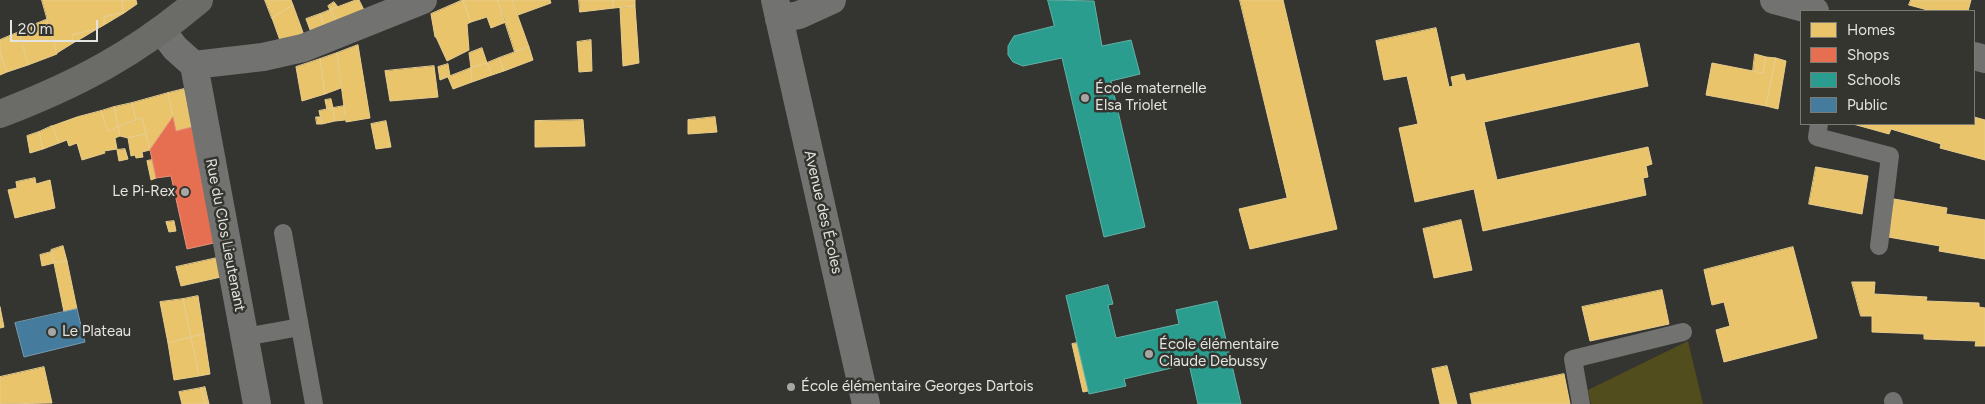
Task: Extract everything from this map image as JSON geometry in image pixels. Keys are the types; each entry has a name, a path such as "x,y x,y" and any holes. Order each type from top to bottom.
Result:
{"main road":[{"path":"0,114 87,78 128,54 199,0"}],"street":[{"path":"162,30 175,48 194,65 263,57 303,48 424,0"},
{"name":"Avenue des Écoles","path":"832,0 799,14 777,10 866,404"},
{"path":"1774,0 1810,10"},
{"name":"Rue du Clos Lieutenant","path":"194,65 257,404"}],"lane":[{"path":"1819,125 1817,136 1890,156 1879,246"},
{"path":"283,232 314,404"},
{"path":"244,337 300,327"},
{"path":"1581,404 1573,358 1683,332"}],"shaded area":[{"path":"1688,341 1703,404 1591,404 1588,390"}],"building: Homes":[{"path":"42,0 122,0 124,12 104,17 104,25 97,29 72,35 73,43 57,53"},
{"path":"122,0 136,0 137,4 124,13"},
{"path":"265,0 291,0 293,5 272,18"},
{"path":"359,0 366,14 337,22 330,10"},
{"path":"463,0 498,0 506,22 491,28 487,17 471,22"},
{"path":"463,0 471,22 467,24 469,50 447,61 435,37 431,14"},
{"path":"498,0 512,0 529,47 515,52"},
{"path":"512,0 550,0 551,3 518,15"},
{"path":"579,0 613,0 614,8 580,12"},
{"path":"613,0 635,0 635,6 614,8"},
{"path":"1240,0 1283,0 1337,229 1250,249 1239,209 1287,198"},
{"path":"1911,0 1971,0 1968,10 1927,10 1909,5"},
{"path":"334,2 338,7 330,10 328,6"},
{"path":"293,5 305,38 282,46 272,18"},
{"path":"635,6 639,63 623,66 620,8"},
{"path":"330,10 337,22 326,30 320,14"},
{"path":"124,13 104,25 104,17"},
{"path":"320,14 326,30 312,35 306,19"},
{"path":"48,19 57,54 28,65 19,31"},
{"path":"1436,28 1449,87 1453,86 1451,77 1464,74 1466,81 1639,43 1648,86 1484,122 1497,180 1648,147 1652,164 1646,166 1648,177 1643,178 1646,195 1483,231 1474,189 1415,202 1399,128 1418,124 1407,76 1384,80 1376,41"},
{"path":"97,29 82,38 73,43 72,35"},
{"path":"19,32 28,65 7,72 0,53 0,40"},
{"path":"591,40 592,71 579,72 577,42"},
{"path":"358,45 370,118 346,122 337,53"},
{"path":"529,47 533,60 504,71 499,58"},
{"path":"482,48 487,63 471,68 469,53"},
{"path":"0,53 7,72 0,75"},
{"path":"337,53 341,88 325,94 320,59"},
{"path":"1755,54 1766,57 1763,73 1753,71"},
{"path":"1766,57 1776,58 1766,106 1706,95 1712,63 1763,73"},
{"path":"499,58 504,71 492,75 487,63"},
{"path":"1776,58 1786,61 1778,109 1766,106"},
{"path":"320,59 325,94 302,101 296,67"},
{"path":"487,63 492,75 472,82 471,68"},
{"path":"448,64 450,76 440,80 438,67"},
{"path":"434,66 438,97 390,101 385,71"},
{"path":"471,68 472,82 453,89 448,77"},
{"path":"184,89 192,127 176,131 168,93"},
{"path":"168,93 173,117 150,150 142,118 136,120 132,103"},
{"path":"331,99 333,108 327,110 325,100"},
{"path":"132,103 136,120 118,127 114,107"},
{"path":"344,106 345,120 335,121 333,108"},
{"path":"114,107 118,127 108,131 101,111"},
{"path":"333,108 335,121 322,124 319,111"},
{"path":"101,111 108,131 118,127 120,136 115,138 117,149 104,151 105,153 82,160 77,143 69,146 67,140 59,143 52,126"},
{"path":"316,117 321,117 322,124 317,124"},
{"path":"715,117 717,132 688,134 688,120"},
{"path":"1975,117 1985,120 1985,160 1940,148 1941,144 1891,129 1889,134 1857,125 1975,125"},
{"path":"142,118 146,134 128,138 120,136 118,127"},
{"path":"583,120 585,146 535,147 535,121"},
{"path":"386,121 391,147 376,149 371,124"},
{"path":"52,126 59,143 43,149 39,132"},
{"path":"39,132 43,149 30,153 27,136"},
{"path":"146,134 150,150 142,152 143,157 136,158 135,155 131,156 128,138"},
{"path":"125,149 128,159 119,161 117,150"},
{"path":"152,160 156,178 151,180 147,161"},
{"path":"1816,167 1868,176 1862,214 1809,204"},
{"path":"35,178 36,184 50,180 55,208 15,218 8,190 17,188 16,182"},
{"path":"1894,199 1947,208 1946,214 1985,220 1985,259 1939,251 1940,246 1888,237"},
{"path":"1461,220 1472,270 1434,278 1423,229"},
{"path":"174,221 176,231 169,232 166,222"},
{"path":"63,246 67,261 54,263 51,250"},
{"path":"1793,247 1817,338 1724,362 1716,330 1730,326 1724,302 1712,305 1704,270"},
{"path":"51,252 54,263 42,266 40,255"},
{"path":"217,258 221,277 181,286 176,267"},
{"path":"67,261 77,309 64,312 54,263"},
{"path":"1852,282 1875,282 1874,294 1927,297 1926,301 1979,303 1979,307 1985,308 1985,346 1975,346 1976,341 1924,339 1924,334 1872,332 1872,316 1861,316"},
{"path":"1662,290 1669,324 1590,341 1582,307"},
{"path":"198,296 204,334 191,337 183,299"},
{"path":"183,299 191,337 168,343 160,302"},
{"path":"0,307 4,327 0,328"},
{"path":"204,334 210,374 199,376 191,337"},
{"path":"191,337 199,376 174,380 168,343"},
{"path":"1077,343 1088,391 1083,392 1072,344"},
{"path":"1447,366 1457,404 1440,404 1432,369"},
{"path":"44,367 52,403 0,404 0,377"},
{"path":"1564,374 1570,404 1472,404 1470,394"},
{"path":"205,387 209,404 205,404 201,388"},
{"path":"201,388 205,404 182,404 179,392"}],"building: Shops":[{"path":"173,117 176,131 192,127 214,243 187,249 171,176 156,178 150,150"}],"building: Schools":[{"path":"1048,0 1094,1 1102,46 1131,40 1140,74 1111,81 1145,227 1104,237 1062,58 1023,66 1013,62 1008,55 1008,46 1014,36 1054,26"},
{"path":"1108,285 1113,304 1108,305 1116,338 1179,324 1176,310 1217,301 1241,404 1198,404 1189,364 1124,379 1126,386 1089,394 1066,296"}],"building: Public":[{"path":"77,309 85,342 24,357 15,323"}],"place":[{"name":"École maternelle Elsa Triolet","path":"1085,98"},
{"name":"Le Pi-Rex","path":"185,192"},
{"name":"Le Plateau","path":"52,332"},
{"name":"École élémentaire Claude Debussy","path":"1149,354"},
{"name":"École élémentaire Georges Dartois","path":"791,387"}]}
